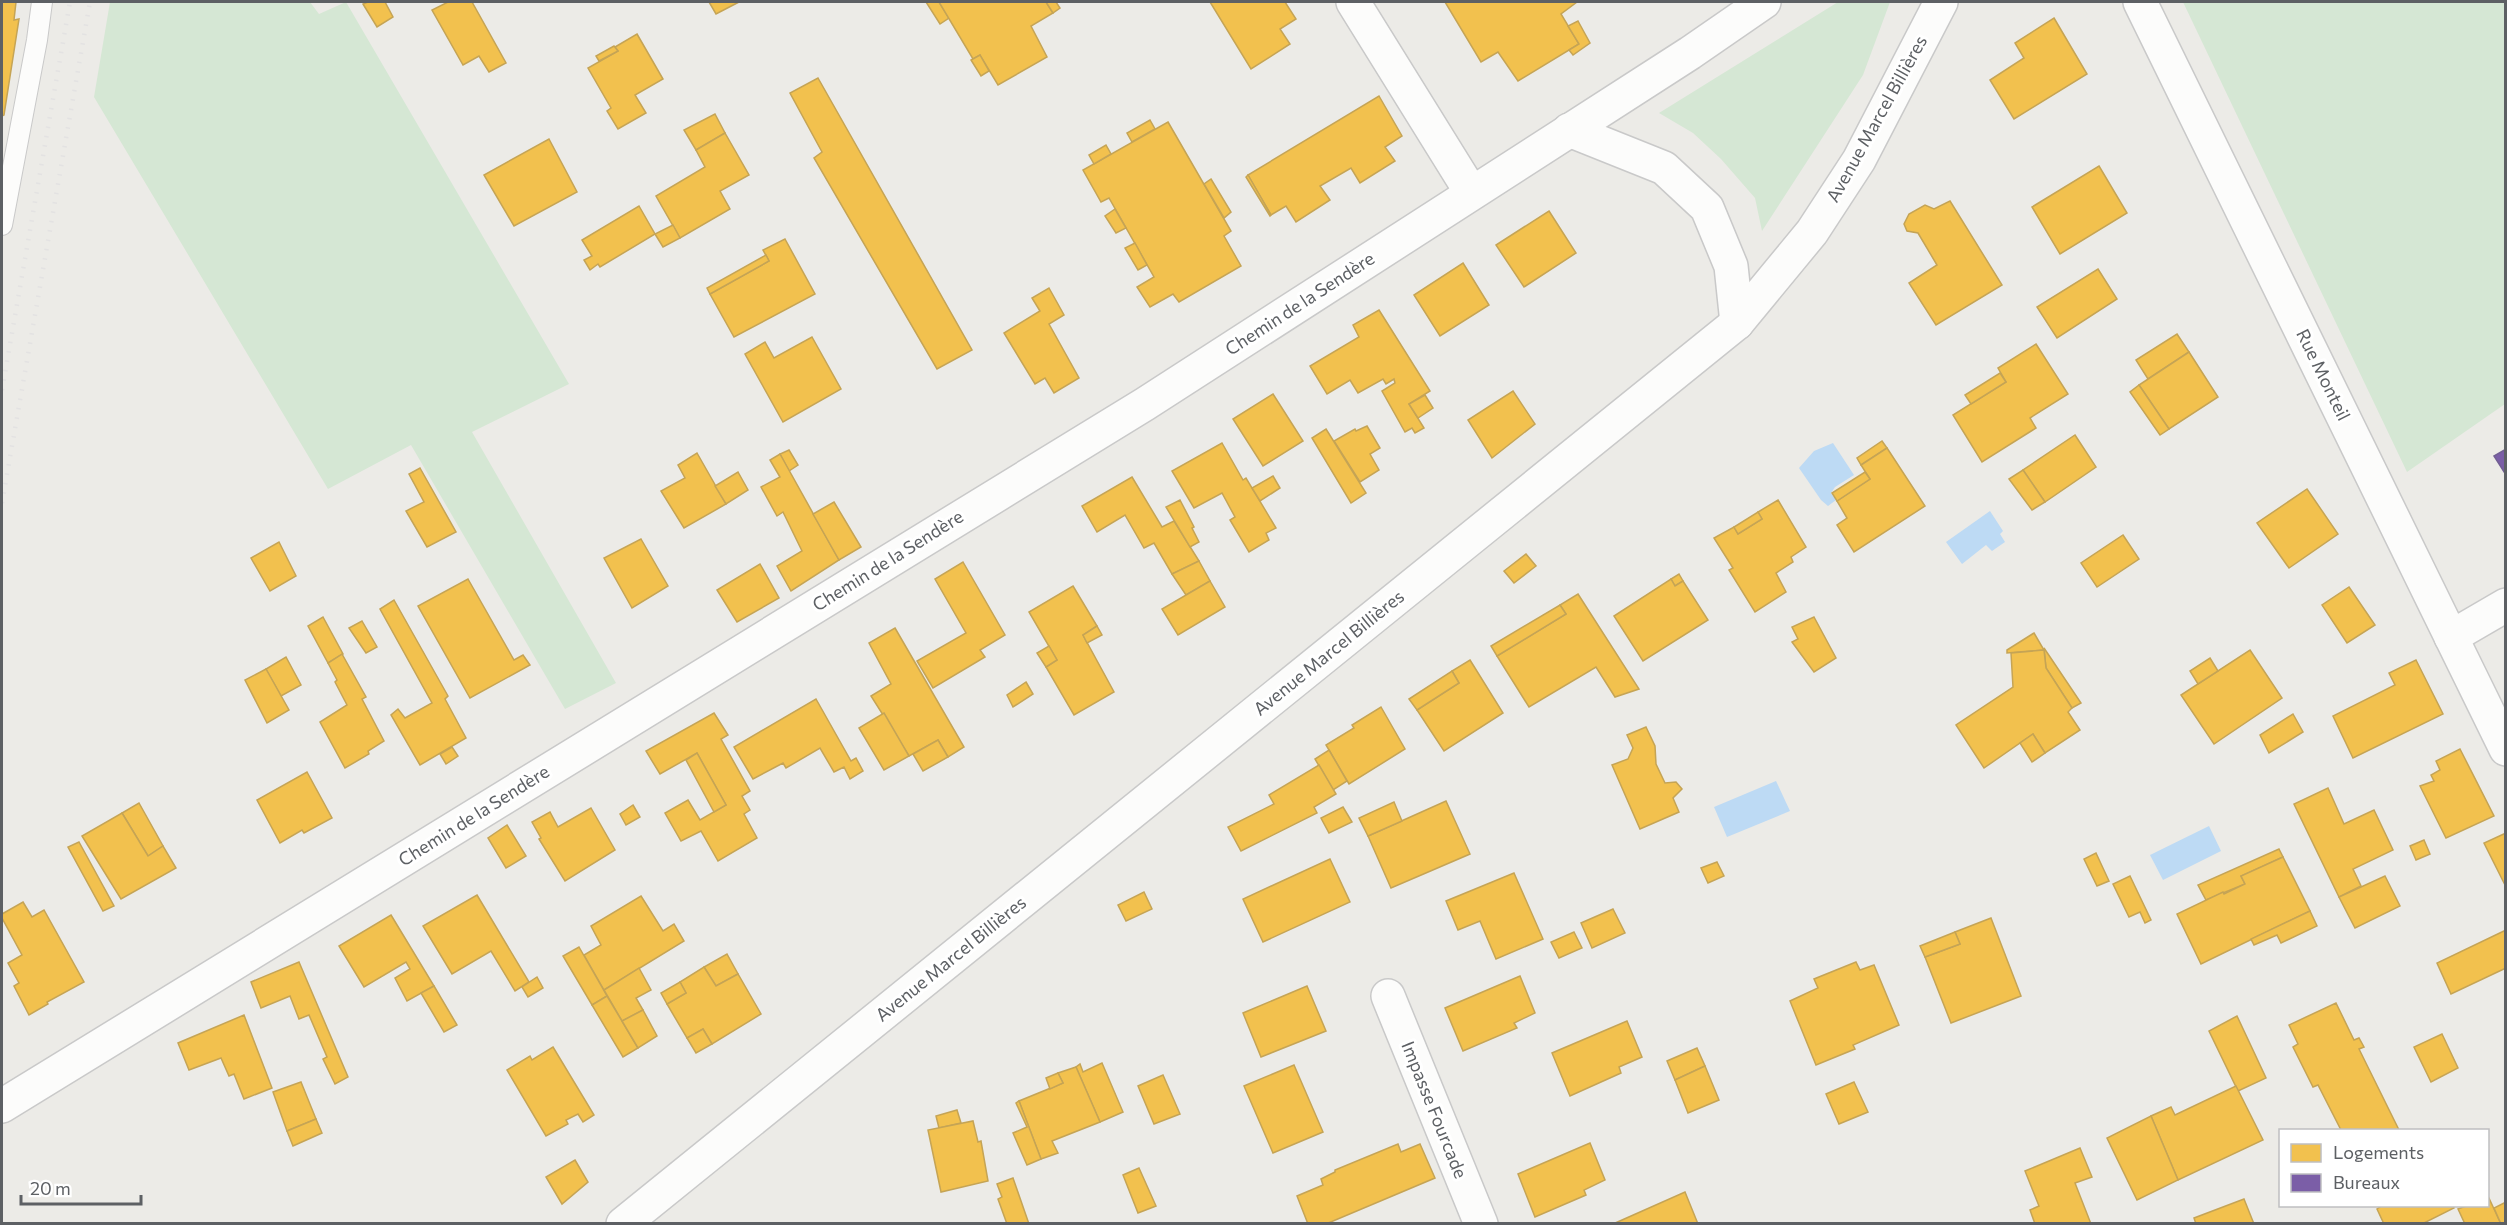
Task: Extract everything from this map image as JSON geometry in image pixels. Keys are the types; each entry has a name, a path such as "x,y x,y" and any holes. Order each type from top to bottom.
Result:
{"street":[{"path":"1353,2 1471,192"},
{"name":"Chemin de la Sendère","path":"2,1106 1145,404 1764,2"},
{"name":"Avenue Marcel Billières","path":"623,1224 1737,323 1812,232 1859,160 1941,2"},
{"name":"Rue Monteil","path":"2140,2 2505,748"},
{"path":"1569,130 1664,168 1707,207 1731,266 1737,323"},
{"path":"2451,637 2505,605"},
{"name":"Impasse Fourcade","path":"1388,996 1481,1224"}],"lane":[{"path":"2,225 42,2"}],"green space":[{"path":"110,2 310,2 319,14 346,2 569,384 472,432 616,683 565,709 411,445 328,489 94,97"},
{"path":"1838,2 1890,2 1863,75 1762,231 1755,198 1721,159 1693,133 1659,113"},
{"path":"2183,2 2505,2 2505,404 2407,472"}],"water":[{"path":"1833,443 1854,475 1835,487 1831,493 1836,500 1828,506 1821,500 1799,468 1814,451"},
{"path":"1990,511 2003,531 2000,534 2005,542 1992,551 1986,545 1962,564 1946,542"},
{"path":"1776,781 1790,811 1727,837 1714,807"},
{"path":"2209,826 2221,851 2163,880 2150,855"}],"building: Logements":[{"path":"2,2 16,2 14,20 19,19 2,116"},
{"path":"385,2 393,17 377,27 363,4"},
{"path":"448,2 472,2 506,63 489,72 479,56 463,65 432,10"},
{"path":"709,2 739,2 716,14"},
{"path":"926,2 939,2 949,18 940,24"},
{"path":"939,2 1046,2 1053,13 1031,26 1047,57 998,85 980,55 973,59"},
{"path":"1046,2 1056,2 1060,8 1053,13"},
{"path":"1210,2 1285,2 1296,19 1280,29 1290,44 1251,69"},
{"path":"1445,2 1577,2 1561,14 1579,44 1518,81 1498,52 1481,62"},
{"path":"2054,18 2087,74 2014,119 1990,80 2024,58 2015,43"},
{"path":"1578,21 1590,43 1573,55 1569,50 1579,44 1568,26"},
{"path":"637,34 663,79 635,95 646,113 618,129 607,111 611,108 588,68 618,51 615,47"},
{"path":"614,46 618,51 599,61 596,56"},
{"path":"980,55 989,71 981,76 971,60"},
{"path":"818,78 972,350 937,369 814,158 822,152 790,93"},
{"path":"1379,96 1402,136 1385,147 1395,161 1360,183 1351,168 1320,186 1330,200 1296,222 1286,206 1271,215 1248,175"},
{"path":"715,114 725,133 696,150 684,130"},
{"path":"1150,120 1155,129 1132,142 1127,133"},
{"path":"1168,122 1231,231 1224,236 1241,266 1179,302 1173,294 1150,307 1137,287 1154,277 1109,198 1101,202 1083,170"},
{"path":"725,133 749,175 720,191 730,209 680,238 656,196 705,167 696,150"},
{"path":"549,139 577,192 514,226 484,175"},
{"path":"1106,145 1111,154 1094,164 1089,155"},
{"path":"2099,166 2127,213 2060,254 2032,207"},
{"path":"1248,175 1271,215 1270,216 1246,177"},
{"path":"1211,179 1231,212 1224,218 1204,184"},
{"path":"1950,201 2002,285 1936,325 1909,283 1937,265 1918,233 1907,231 1904,224 1909,214 1925,205 1934,209"},
{"path":"639,206 655,234 600,267 598,264 590,270 584,260 592,256 582,240"},
{"path":"1115,209 1126,228 1116,233 1105,216"},
{"path":"1549,211 1576,253 1524,287 1496,245"},
{"path":"673,225 680,238 663,247 655,234"},
{"path":"785,239 815,294 734,337 710,294 769,261 763,250"},
{"path":"1135,243 1147,265 1138,270 1125,248"},
{"path":"766,255 769,261 710,294 707,288"},
{"path":"1463,263 1489,305 1440,336 1414,295"},
{"path":"2098,269 2117,299 2057,338 2037,307"},
{"path":"1049,288 1064,315 1049,324 1079,378 1054,393 1045,378 1035,384 1004,333 1040,311 1032,298"},
{"path":"1379,310 1430,391 1409,404 1424,428 1415,433 1412,428 1405,432 1382,391 1395,383 1394,379 1386,384 1383,379 1358,393 1350,380 1327,394 1310,366 1359,337 1353,325"},
{"path":"2177,334 2189,352 2148,379 2136,360"},
{"path":"812,337 841,389 783,422 745,354 765,342 774,358"},
{"path":"2036,344 2068,394 2030,418 2036,428 1982,462 1953,415 2006,382 1998,368"},
{"path":"2189,352 2218,397 2169,429 2139,385"},
{"path":"2000,373 2006,382 1971,404 1965,395"},
{"path":"2139,385 2169,429 2160,435 2130,392"},
{"path":"1513,391 1535,424 1492,458 1468,420"},
{"path":"1273,394 1303,441 1263,466 1233,419"},
{"path":"1425,395 1433,408 1418,418 1409,404"},
{"path":"1367,426 1380,448 1370,454 1379,470 1360,482 1334,441 1355,429 1356,431"},
{"path":"1326,429 1366,493 1351,503 1312,438"},
{"path":"2075,435 2096,467 2045,502 2023,470"},
{"path":"1882,441 1887,448 1861,465 1857,458"},
{"path":"1222,443 1243,480 1246,478 1276,528 1266,533 1269,540 1249,552 1230,520 1235,517 1222,493 1194,508 1172,471"},
{"path":"1887,448 1925,506 1854,552 1837,525 1847,518 1837,501 1870,479 1861,465"},
{"path":"789,450 798,465 789,471 780,454"},
{"path":"697,453 726,504 684,528 661,491 685,478 678,465"},
{"path":"780,454 839,560 791,591 777,566 802,551 783,512 777,516 761,487 780,477 770,460"},
{"path":"420,468 456,532 427,547 406,511 424,502 409,474"},
{"path":"2023,470 2045,502 2032,510 2009,479"},
{"path":"738,472 748,490 726,504 715,486"},
{"path":"1865,472 1870,479 1837,501 1832,493"},
{"path":"1273,476 1280,488 1260,501 1252,488"},
{"path":"1132,477 1162,527 1174,521 1199,561 1172,574 1154,543 1144,548 1125,515 1097,532 1082,506"},
{"path":"2307,489 2338,534 2289,568 2257,523"},
{"path":"1180,500 1199,542 1190,547 1166,507"},
{"path":"1778,500 1806,547 1791,557 1793,562 1776,573 1786,592 1755,612 1729,570 1733,568 1714,538 1734,527 1738,534 1762,519 1758,512"},
{"path":"834,502 861,547 839,560 813,514"},
{"path":"1758,512 1762,519 1738,534 1734,527"},
{"path":"2123,535 2139,559 2097,587 2081,563"},
{"path":"641,539 668,586 632,608 604,558"},
{"path":"279,542 296,576 270,591 251,558"},
{"path":"1526,554 1536,566 1514,583 1504,571"},
{"path":"1199,561 1210,581 1186,595 1172,574"},
{"path":"963,562 1005,635 980,650 985,657 933,688 917,661 966,633 935,579"},
{"path":"760,564 779,598 737,622 717,590"},
{"path":"1679,574 1683,581 1675,586 1671,579"},
{"path":"468,579 514,660 523,655 530,665 470,698 418,606"},
{"path":"1671,579 1675,586 1683,581 1708,620 1643,661 1614,616"},
{"path":"1210,581 1225,607 1178,635 1162,609"},
{"path":"1073,586 1097,626 1083,635 1114,692 1074,715 1046,667 1057,660 1029,612"},
{"path":"2349,587 2375,625 2347,643 2322,605"},
{"path":"1578,594 1639,689 1615,697 1596,667 1529,707 1497,656 1566,614 1560,605"},
{"path":"394,600 448,696 445,699 466,738 420,765 391,715 398,709 405,718 432,703 380,609"},
{"path":"1560,605 1566,614 1497,656 1491,646"},
{"path":"323,617 343,654 328,663 308,626"},
{"path":"1814,617 1836,658 1814,672 1792,642 1798,639 1792,627"},
{"path":"362,621 377,647 366,653 349,628"},
{"path":"1097,626 1102,635 1087,643 1083,635"},
{"path":"895,628 964,747 948,757 938,740 909,756 871,696 891,684 869,643"},
{"path":"2034,633 2044,650 2007,653 2007,650"},
{"path":"1049,646 1057,660 1046,667 1037,653"},
{"path":"2044,648 2081,703 2072,708 2046,668"},
{"path":"2044,650 2046,668 2072,708 2068,712 2080,730 2045,753 2033,734 1984,768 1956,725 2013,687 2011,653"},
{"path":"2250,650 2282,698 2214,744 2181,695"},
{"path":"342,654 366,697 362,699 384,741 368,751 369,754 345,768 320,722 347,705 328,663"},
{"path":"286,657 301,685 281,696 266,669"},
{"path":"2210,658 2218,671 2198,684 2190,671"},
{"path":"1470,660 1503,713 1444,751 1417,710 1459,683 1452,671"},
{"path":"2416,660 2443,714 2353,758 2333,716 2395,685 2389,673"},
{"path":"266,669 289,710 267,723 245,680"},
{"path":"1452,671 1459,683 1417,710 1409,699"},
{"path":"1026,682 1033,694 1013,707 1007,695"},
{"path":"816,699 851,761 856,758 863,771 850,779 844,767 834,772 820,748 786,768 783,763 753,779 734,747"},
{"path":"1381,707 1405,749 1349,784 1326,745 1354,728 1352,725"},
{"path":"714,713 728,735 721,739 750,791 742,796 750,810 744,814 757,838 718,861 701,831 681,841 665,813 688,800 700,820 726,805 697,753 660,774 646,751"},
{"path":"884,713 909,756 884,770 859,728"},
{"path":"2293,714 2303,732 2269,753 2260,735"},
{"path":"1646,727 1655,746 1656,764 1665,783 1676,782 1682,789 1673,798 1679,812 1640,829 1612,765 1628,759 1633,748 1627,735"},
{"path":"2033,734 2045,753 2032,762 2020,743"},
{"path":"938,740 948,757 923,771 913,754"},
{"path":"452,747 458,756 446,764 440,754"},
{"path":"2460,749 2494,816 2446,838 2420,786 2434,781 2431,775 2440,770 2436,761"},
{"path":"1329,750 1347,781 1333,790 1315,759"},
{"path":"697,753 726,805 714,812 686,760"},
{"path":"1319,765 1336,794 1314,807 1317,813 1241,851 1228,827 1274,804 1269,795"},
{"path":"307,772 332,818 304,833 302,830 280,843 257,800"},
{"path":"2328,788 2344,824 2374,810 2393,850 2353,869 2361,886 2339,897 2294,804"},
{"path":"1446,801 1470,854 1391,888 1368,836"},
{"path":"1394,802 1402,821 1368,836 1359,818"},
{"path":"139,803 163,846 148,856 122,813"},
{"path":"633,805 640,817 626,825 620,814"},
{"path":"1343,807 1352,822 1329,833 1321,818"},
{"path":"591,808 615,850 565,881 539,839 541,838 532,822 550,812 558,827"},
{"path":"122,813 148,856 163,846 176,868 121,899 82,836"},
{"path":"507,825 526,856 506,868 488,838"},
{"path":"2506,833 2506,887 2484,843"},
{"path":"2424,840 2430,854 2416,860 2410,846"},
{"path":"79,842 114,906 103,911 68,847"},
{"path":"2279,849 2283,857 2241,876 2245,884 2206,900 2198,885"},
{"path":"2096,853 2109,881 2097,886 2084,859"},
{"path":"2283,857 2310,911 2201,964 2177,914 2245,884 2241,876"},
{"path":"1330,859 1350,902 1263,942 1243,899"},
{"path":"1717,862 1724,876 1708,883 1701,868"},
{"path":"1514,873 1543,939 1496,959 1480,921 1458,930 1446,901"},
{"path":"2130,876 2151,920 2145,923 2140,912 2129,917 2113,884"},
{"path":"2385,876 2400,906 2355,928 2339,897"},
{"path":"1144,892 1152,909 1126,921 1118,905"},
{"path":"477,895 529,982 515,991 491,951 452,974 423,926"},
{"path":"641,896 663,931 674,924 684,941 604,990 584,955 601,945 591,926"},
{"path":"23,902 32,917 44,910 84,982 47,1002 48,1004 29,1015 14,986 19,983 8,963 22,955 2,918 2,914"},
{"path":"1613,909 1625,933 1592,948 1581,923"},
{"path":"2310,911 2317,926 2281,943 2277,935 2254,945 2251,939"},
{"path":"391,915 434,986 407,1001 395,978 410,969 406,962 364,987 339,946"},
{"path":"1991,918 2021,996 1951,1023 1925,957 1960,944 1955,932"},
{"path":"2506,930 2506,968 2451,994 2437,963"},
{"path":"1574,932 1582,948 1559,958 1551,942"},
{"path":"1955,932 1960,944 1925,957 1920,946"},
{"path":"579,947 607,996 592,1005 563,956"},
{"path":"727,954 738,974 716,986 704,967"},
{"path":"299,962 348,1077 335,1084 323,1059 327,1057 309,1015 299,1019 290,996 261,1008 251,982"},
{"path":"1856,962 1860,970 1874,965 1899,1025 1853,1045 1855,1049 1816,1065 1790,1001 1818,988 1814,979"},
{"path":"704,967 716,986 738,974 761,1014 712,1044 703,1029 687,1038 667,1004 686,993 680,982"},
{"path":"639,968 651,990 636,998 643,1010 622,1021 604,990"},
{"path":"1520,976 1535,1013 1514,1023 1517,1028 1463,1051 1445,1008"},
{"path":"537,977 543,988 528,997 522,987"},
{"path":"680,982 686,993 667,1004 661,993"},
{"path":"434,986 457,1025 444,1032 421,993"},
{"path":"1307,986 1326,1031 1261,1057 1243,1013"},
{"path":"607,996 638,1048 623,1057 592,1005"},
{"path":"2336,1003 2354,1040 2359,1038 2364,1047 2359,1049 2399,1129 2340,1129 2318,1085 2313,1087 2293,1047 2298,1044 2289,1025"},
{"path":"643,1010 657,1036 638,1048 622,1021"},
{"path":"244,1015 272,1088 244,1099 234,1074 229,1076 221,1058 189,1070 178,1043"},
{"path":"2237,1016 2266,1078 2238,1091 2209,1031"},
{"path":"1627,1021 1642,1057 1619,1067 1621,1073 1570,1096 1552,1053"},
{"path":"703,1029 712,1044 696,1053 687,1038"},
{"path":"2442,1034 2458,1068 2431,1082 2414,1047"},
{"path":"553,1047 594,1115 583,1122 578,1114 566,1120 568,1124 546,1136 507,1070 530,1056 532,1060"},
{"path":"1697,1048 1705,1066 1675,1080 1667,1061"},
{"path":"1102,1063 1123,1112 1100,1122 1076,1067 1080,1064 1083,1072"},
{"path":"1294,1065 1323,1132 1273,1153 1244,1086"},
{"path":"1705,1066 1719,1100 1688,1113 1675,1080"},
{"path":"1076,1067 1100,1122 1052,1141 1058,1153 1041,1159 1019,1101 1063,1083 1058,1073"},
{"path":"1058,1073 1063,1083 1050,1089 1046,1078"},
{"path":"1163,1075 1180,1114 1154,1124 1138,1086"},
{"path":"301,1082 316,1119 287,1131 273,1092"},
{"path":"1854,1082 1868,1112 1839,1124 1826,1094"},
{"path":"2236,1086 2263,1140 2178,1180 2151,1116 2171,1107 2175,1115"},
{"path":"1019,1101 1041,1159 1027,1165 1013,1133 1027,1127 1016,1103"},
{"path":"957,1110 961,1123 939,1128 936,1116"},
{"path":"2151,1116 2178,1180 2137,1200 2107,1138"},
{"path":"316,1119 322,1133 293,1146 287,1131"},
{"path":"973,1121 978,1142 981,1141 988,1181 941,1192 928,1130"},
{"path":"1590,1143 1605,1180 1584,1190 1586,1195 1535,1217 1518,1174"},
{"path":"1398,1144 1401,1152 1420,1144 1435,1178 1326,1224 1308,1224 1297,1196 1323,1185 1321,1179 1335,1170"},
{"path":"2080,1148 2092,1177 2075,1183 2091,1224 2035,1224 2030,1210 2039,1206 2025,1171"},
{"path":"575,1160 588,1182 562,1204 546,1177"},
{"path":"1139,1168 1156,1206 1138,1213 1123,1175"},
{"path":"1013,1178 1029,1224 1007,1224 998,1199 1002,1197 997,1184"},
{"path":"1685,1192 1698,1224 1613,1224"},
{"path":"2489,1198 2501,1224 2465,1224 2458,1209 2489,1207"},
{"path":"2244,1199 2254,1224 2196,1224 2194,1218"},
{"path":"2506,1202 2506,1222 2501,1224 2494,1208"},
{"path":"2380,1207 2454,1208 2422,1224 2384,1224 2377,1209"}],"building: Bureaux":[{"path":"2506,449 2506,475 2494,456"}],"railway":[{"path":"2,390 70,2"},
{"path":"2,503 90,2"}]}
